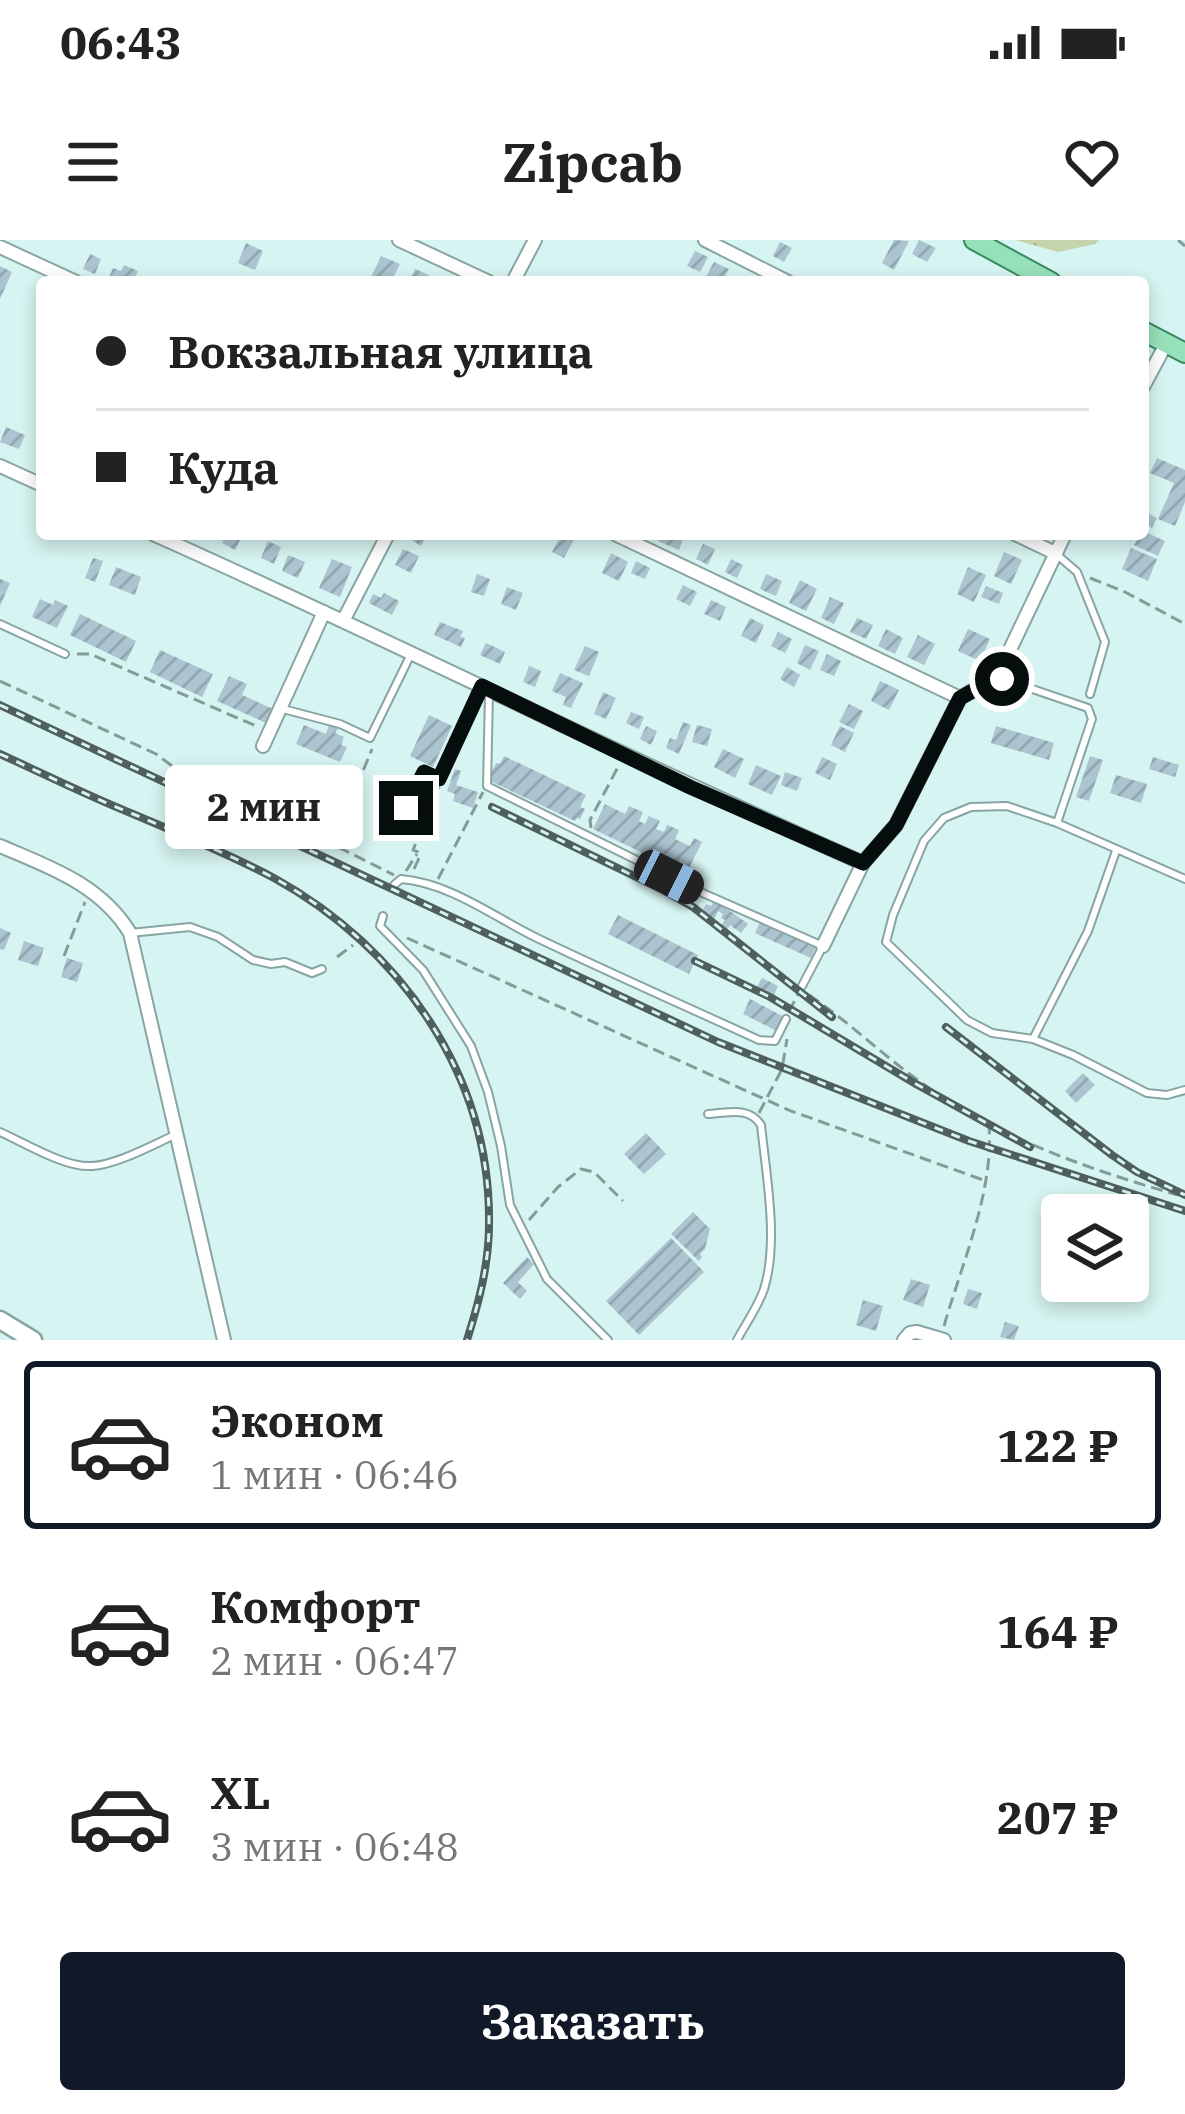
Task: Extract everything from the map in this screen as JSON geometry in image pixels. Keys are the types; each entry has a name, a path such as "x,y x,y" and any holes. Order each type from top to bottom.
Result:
{"main road":[{"path":"974,240 1040,276"},
{"path":"1149,335 1185,353"},
{"path":"0,1320 33,1340"}],"street":[{"path":"399,240 476,276"},
{"path":"516,276 536,240"},
{"path":"705,240 776,276"},
{"path":"0,247 63,276"},
{"path":"1149,376 1166,344"},
{"path":"0,466 36,482"},
{"path":"166,540 690,787 863,863"},
{"path":"343,621 385,540"},
{"path":"628,540 960,698"},
{"path":"1028,540 1055,553"},
{"path":"823,946 863,863 896,825 960,698 997,677 1062,540"},
{"path":"262,746 324,612"},
{"path":"0,846 91,890 105,900 130,934 224,1340"},
{"path":"907,1336 917,1332 942,1340"}],"lane":[{"path":"1055,553 1077,572 1105,642 1090,694"},
{"path":"0,624 65,655"},
{"path":"280,708 340,724 370,738 412,653"},
{"path":"997,677 1088,708 1092,718 1058,823"},
{"path":"406,808 424,772 439,779 486,687"},
{"path":"486,687 487,786 705,895 823,946 802,986"},
{"path":"1185,879 1058,823 1006,806 971,807 944,818 924,841 886,942 968,1020 992,1033 1034,1039 1147,1093 1168,1095 1185,1090"},
{"path":"1034,1039 1088,931 1117,849"},
{"path":"397,882 434,886 759,1040 775,1041 786,1019"},
{"path":"383,916 380,926 423,970 471,1046 488,1092 511,1205 547,1279 608,1340"},
{"path":"130,934 190,927 262,963 285,962 312,973 322,969"},
{"path":"708,1114 746,1112 761,1125 771,1239 768,1274 760,1300 737,1340"},
{"path":"0,1132 88,1167 178,1134"}],"path":[{"path":"1178,240 1185,246"},
{"path":"1077,572 1185,624"},
{"path":"65,655 90,654 269,732"},
{"path":"0,681 156,754 190,780 248,811 341,849 397,882 417,866 418,852 413,850 439,779"},
{"path":"344,820 374,744 370,738"},
{"path":"592,838 590,820 624,755"},
{"path":"434,886 487,786"},
{"path":"64,956 91,890"},
{"path":"380,926 766,1099 986,1181"},
{"path":"337,957 353,945"},
{"path":"757,1118 786,1058 786,1019 802,986"},
{"path":"802,986 912,1076 989,1123 1074,1163 1178,1195"},
{"path":"942,1340 986,1181 992,1149 989,1123"},
{"path":"526,1234 529,1221 558,1186 581,1169 594,1172 623,1201"}],"green space":[{"path":"1015,240 1099,240 1058,252"}],"building":[{"path":"894,240 909,241 894,270 882,263"},
{"path":"919,240 936,248 927,262 912,254"},
{"path":"780,242 792,248 784,262 773,256"},
{"path":"246,243 263,251 255,270 238,263"},
{"path":"695,251 708,257 700,272 687,266"},
{"path":"90,254 101,259 95,274 83,269"},
{"path":"381,256 400,264 394,276 371,276"},
{"path":"714,262 729,269 725,276 707,276"},
{"path":"124,265 138,271 136,276 110,276 113,268 121,271"},
{"path":"0,266 12,272 0,299"},
{"path":"6,427 25,435 19,449 0,442"},
{"path":"1157,458 1185,470 1185,502 1175,526 1158,519 1174,483 1150,473"},
{"path":"1149,534 1165,541 1158,556 1134,545 1137,540 1149,540"},
{"path":"224,540 240,540 235,550"},
{"path":"559,540 574,540 564,558 552,552"},
{"path":"658,540 683,540 679,550"},
{"path":"268,541 281,547 274,564 261,558"},
{"path":"703,544 715,549 708,565 696,559"},
{"path":"1131,548 1157,559 1148,581 1122,569"},
{"path":"403,549 419,556 411,573 395,565"},
{"path":"1004,552 1022,560 1011,584 994,576"},
{"path":"611,553 628,562 619,581 602,573"},
{"path":"288,555 305,562 298,578 282,571"},
{"path":"93,558 103,561 95,582 85,578"},
{"path":"332,559 352,567 340,597 319,588"},
{"path":"731,559 743,565 737,578 725,572"},
{"path":"636,561 650,568 645,579 631,573"},
{"path":"116,567 141,577 135,595 109,585"},
{"path":"968,567 986,575 974,602 957,594"},
{"path":"477,574 490,579 484,596 471,592"},
{"path":"766,574 782,581 776,596 760,589"},
{"path":"0,579 10,583 0,606"},
{"path":"800,580 817,589 806,611 789,603"},
{"path":"683,585 697,592 690,606 676,599"},
{"path":"986,586 1003,593 999,604 981,597"},
{"path":"507,587 523,593 516,610 501,604"},
{"path":"384,593 399,601 392,615 369,603 373,594 381,598"},
{"path":"830,597 844,603 834,624 821,618"},
{"path":"40,599 68,606 57,628 32,617"},
{"path":"711,600 726,607 720,621 704,614"},
{"path":"80,614 136,641 126,662 70,635"},
{"path":"750,618 764,625 756,643 741,636"},
{"path":"857,618 873,625 866,639 850,632"},
{"path":"440,622 463,631 461,647 434,635"},
{"path":"886,629 903,638 895,654 878,646"},
{"path":"968,629 990,639 980,661 958,651"},
{"path":"778,632 792,639 785,653 771,646"},
{"path":"918,635 935,644 924,665 907,657"},
{"path":"486,643 505,652 500,664 480,655"},
{"path":"805,645 819,651 810,670 797,663"},
{"path":"585,646 599,652 589,676 574,670"},
{"path":"160,650 213,674 202,697 150,672"},
{"path":"827,654 841,661 834,676 820,670"},
{"path":"529,666 541,671 535,687 523,682"},
{"path":"787,667 800,675 794,687 780,679"},
{"path":"560,673 583,683 571,708 563,705 566,697 552,691"},
{"path":"229,676 247,684 242,695 273,709 266,723 217,701"},
{"path":"880,681 899,690 889,710 871,701"},
{"path":"603,692 616,698 606,719 594,714"},
{"path":"849,704 863,711 854,729 839,722"},
{"path":"631,712 644,717 639,729 626,723"},
{"path":"429,715 452,726 433,767 410,756"},
{"path":"683,722 691,725 679,754 666,748 670,738 676,740"},
{"path":"304,725 326,734 329,725 338,728 335,733 344,737 341,745 347,747 340,762 296,744"},
{"path":"697,725 712,729 707,746 692,742"},
{"path":"646,726 657,731 651,745 640,739"},
{"path":"840,726 854,733 845,752 831,745"},
{"path":"996,726 1054,743 1049,760 991,743"},
{"path":"723,749 744,759 735,778 714,767"},
{"path":"504,756 586,795 580,819 575,821 488,780"},
{"path":"1090,756 1103,760 1089,801 1076,797"},
{"path":"822,757 837,764 830,780 815,773"},
{"path":"1153,757 1179,765 1175,777 1149,769"},
{"path":"756,765 781,776 772,795 748,784"},
{"path":"455,769 461,771 456,785 478,792 473,808 453,801 455,794 447,791"},
{"path":"785,772 802,778 797,791 781,785"},
{"path":"1116,775 1147,784 1141,803 1110,793"},
{"path":"334,777 352,785 344,803 326,796"},
{"path":"394,791 407,797 402,809 389,803"},
{"path":"605,804 625,814 629,806 643,812 639,821 645,824 649,816 660,821 656,829 664,832 667,825 679,830 675,839 690,846 694,838 702,842 686,874 593,829"},
{"path":"714,900 748,924 741,933 730,925 727,930 721,926 725,920 718,911 714,920 701,913"},
{"path":"618,915 698,955 689,974 608,934"},
{"path":"760,922 816,947 811,958 755,933"},
{"path":"0,928 11,933 4,950 0,949"},
{"path":"24,941 44,948 38,966 18,960"},
{"path":"67,958 83,963 77,982 61,977"},
{"path":"762,978 778,986 773,997 756,988"},
{"path":"750,999 784,1017 777,1031 743,1014"},
{"path":"1083,1073 1095,1085 1076,1103 1065,1091"},
{"path":"646,1133 666,1154 644,1174 624,1154"},
{"path":"693,1212 710,1229 699,1261 671,1234"},
{"path":"671,1238 704,1272 639,1335 606,1301"},
{"path":"527,1257 534,1264 518,1282 527,1291 520,1299 503,1283"},
{"path":"911,1279 930,1285 923,1307 903,1300"},
{"path":"968,1289 982,1293 977,1309 963,1304"},
{"path":"863,1300 883,1306 876,1331 856,1325"},
{"path":"1005,1322 1019,1326 1014,1340 1000,1337"}],"railway":[{"path":"0,705 718,1042 969,1141 1185,1211"},
{"path":"0,754 274,878 320,907 398,979 430,1022 455,1068 474,1117 486,1170 487,1254 467,1340"},
{"path":"492,807 693,907 832,1017"},
{"path":"695,961 770,997 1030,1147"},
{"path":"946,1027 1112,1155 1185,1195"}],"route":[{"path":"406,808 424,772 439,779 482,686 690,787 863,863 896,825 960,698 997,677 1002,679"}]}
